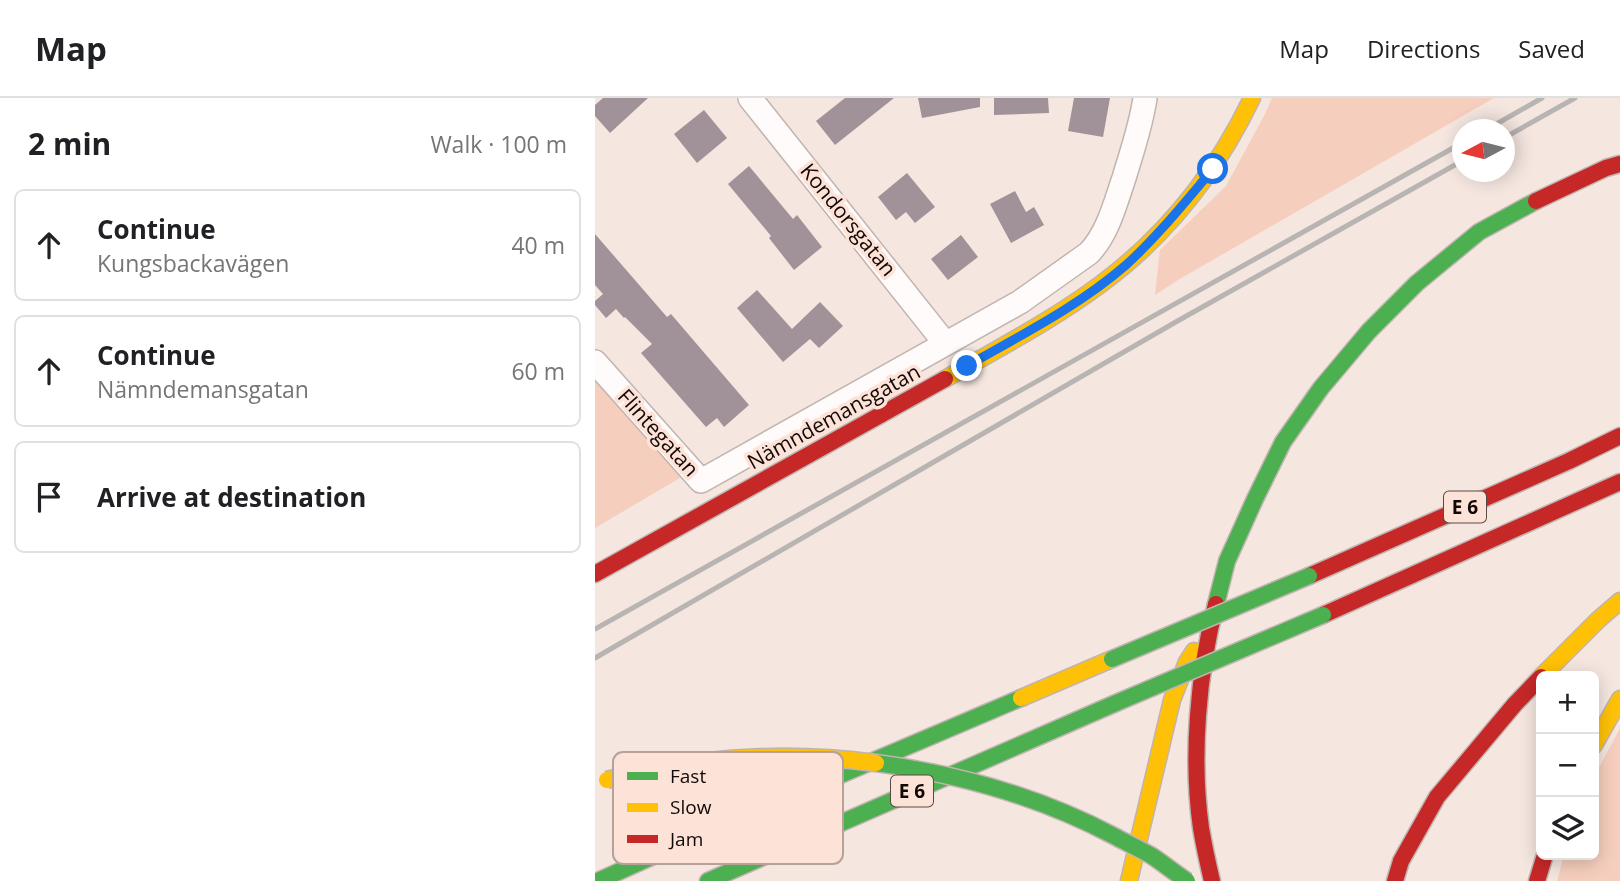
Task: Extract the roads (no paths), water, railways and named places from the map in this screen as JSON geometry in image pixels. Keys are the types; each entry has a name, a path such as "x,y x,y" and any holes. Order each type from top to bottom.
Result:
{"main road":[{"name":"Nämndemansgatan","path":"595,574 1076,302 1124,266 1171,219 1213,169 1252,98"},
{"path":"1212,881 1201,828 1196,753 1201,687 1210,626 1227,561 1283,442 1321,388 1369,331 1417,283 1479,232 1541,198 1620,164"},
{"name":"E 6","path":"843,774 1309,576 1620,436"},
{"name":"E 6","path":"843,822 1323,615 1620,482"},
{"path":"1548,671 1620,601"},
{"path":"1129,881 1173,700 1187,662 1210,626"},
{"path":"1395,881 1401,861 1437,797 1536,683"},
{"path":"1599,736 1620,699"},
{"path":"843,759 928,770 1050,806 1103,829 1150,855 1187,881"},
{"path":"1537,881 1543,860"},
{"name":"E 6","path":"598,881 636,864"},
{"name":"E 6","path":"708,881 747,864"}],"street":[{"path":"945,342 1020,302 1089,253 1097,244 1114,205 1142,124 1145,98"},
{"name":"Kondorsgatan","path":"756,100 945,342"},
{"name":"Flintegatan","path":"595,362 701,481 945,342"}],"railway":[{"path":"1505,119 1542,98"},
{"path":"1515,132 1575,98"},
{"path":"595,629 1452,149"},
{"path":"595,658 1174,323 1452,167"}]}
